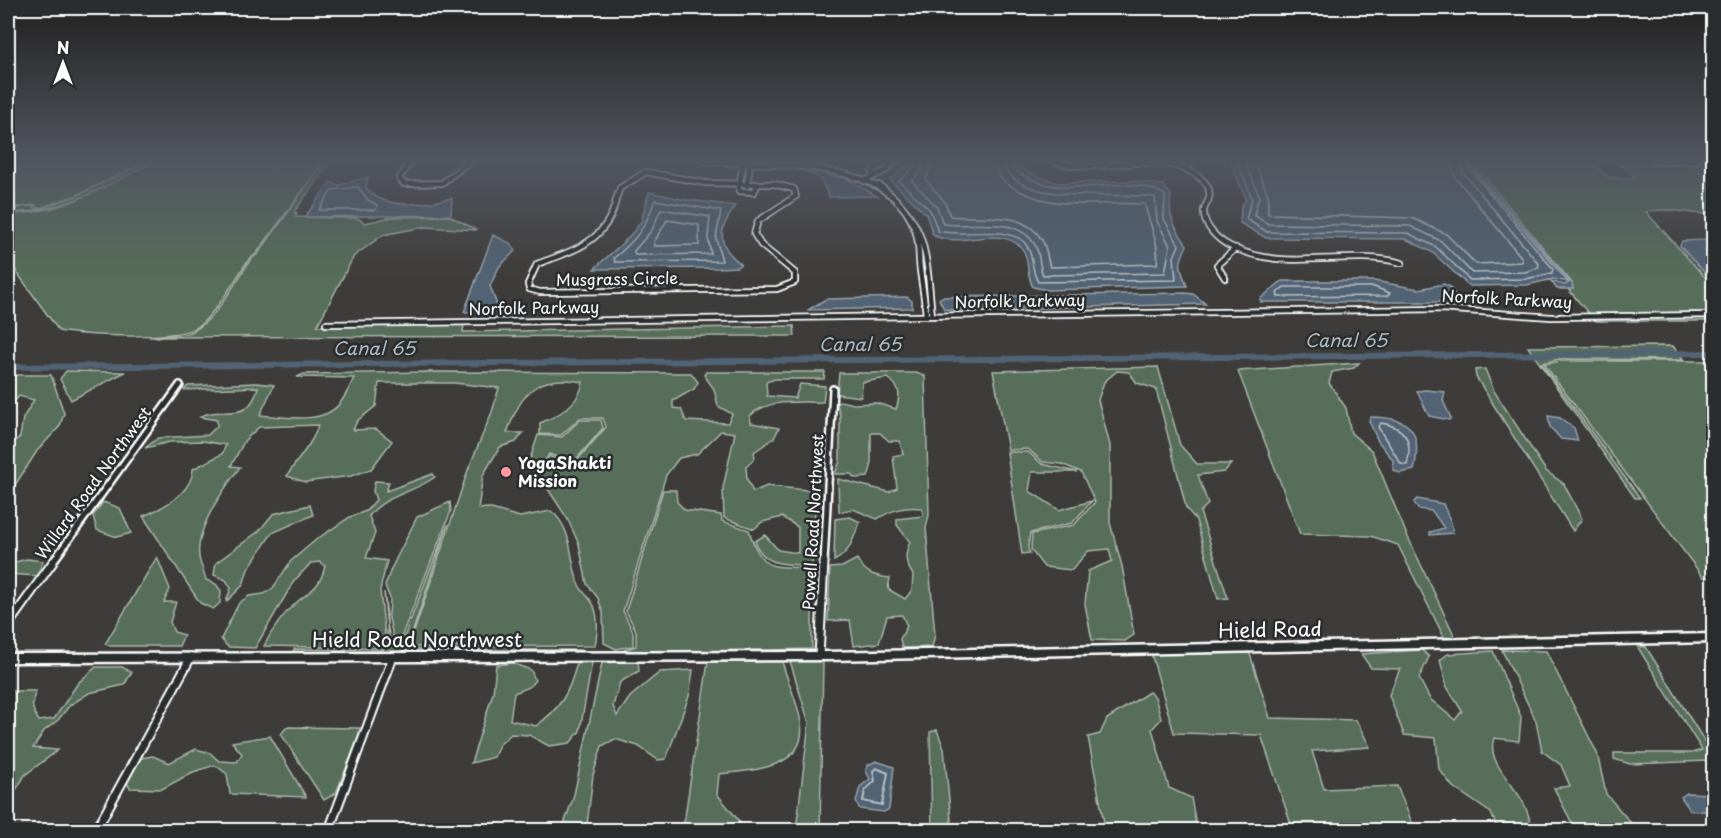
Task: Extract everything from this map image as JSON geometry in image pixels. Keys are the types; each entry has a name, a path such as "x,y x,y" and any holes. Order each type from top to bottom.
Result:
{"street":[{"name":"Musgrass Circle","path":"616,200 611,217 585,246 567,255 537,264 528,284 529,289 540,292 777,289 791,285 795,282 795,273 760,245 754,234 758,221 792,200"},
{"path":"894,200 913,224 919,245 929,316"},
{"path":"900,200 918,224 929,269 929,316"},
{"path":"1207,200 1204,208 1208,226 1220,239 1236,248 1270,258 1384,260 1402,263"},
{"path":"1225,278 1219,272 1217,265 1236,248"},
{"name":"Norfolk Parkway","path":"326,324 1441,309 1551,317 1713,315"},
{"name":"Willard Road Northwest","path":"8,625 180,385"},
{"name":"Powell Road Northwest","path":"823,656 833,389"},
{"name":"Hield Road","path":"823,656 1713,638"},
{"name":"Hield Road Northwest","path":"8,658 823,656"},
{"path":"96,831 190,657"},
{"path":"328,831 393,657"}],"green space":[{"path":"8,200 62,200 37,209 36,205 31,205 8,211"},
{"path":"65,200 72,200 28,212 8,213 18,207 34,206 35,210"},
{"path":"76,200 295,200 256,254 249,259 220,302 200,325 190,330 174,333 132,336 59,331 8,260 8,214 28,213"},
{"path":"297,200 303,200 294,212 297,213 295,217 357,218 365,223 392,217 450,216 477,230 424,227 383,235 354,256 317,326 464,324 463,332 794,326 795,336 149,337 187,334 200,327 225,300 251,259 258,254"},
{"path":"1503,200 1713,200 1713,214 1671,210 1646,212 1713,286 1713,313 1590,315 1568,289 1573,289 1572,283"},
{"path":"1713,317 1714,321 1596,321 1593,318"},
{"path":"1673,346 1684,360 1560,359 1541,363 1640,498 1635,498 1528,347"},
{"path":"1561,361 1713,361 1713,578 1703,577 1544,364"},
{"path":"1359,363 1354,368 1332,372 1329,383 1346,408 1351,433 1372,451 1406,533 1456,639 1444,637 1398,545 1371,536 1300,534 1238,371"},
{"path":"1158,367 1180,445 1197,464 1231,464 1224,472 1198,475 1208,504 1200,512 1228,598 1218,599 1196,520 1186,508 1156,389 1137,383 1129,372 1117,371 1104,382 1098,400 1110,445 1110,523 1122,566 1134,635 1125,641 1092,640 1085,604 1088,571 1112,561 1109,549 1088,551 1072,570 1044,567 1031,550 1032,534 1074,525 1095,502 1081,472 1062,464 1043,462 1028,449 1008,450 993,371"},
{"path":"1485,369 1494,391 1546,471 1564,484 1582,519 1573,531 1476,377 1475,370"},
{"path":"66,371 125,372 71,400 60,379"},
{"path":"706,372 825,372 824,379 775,379 766,382 767,396 795,398 800,384 825,386 823,402 775,404 757,410 750,416 751,423 779,428 774,438 754,452 755,458 746,467 747,479 753,492 767,486 816,491 812,565 778,563 764,556 759,550 755,541 765,535 778,550 798,553 798,527 782,517 762,522 754,529 724,518 723,488 735,433 721,431 697,454 679,458 666,475 623,611 633,632 633,646 616,649 604,643 603,613 598,598 587,584 579,544 567,518 542,480 540,471 549,456 573,465 606,427 603,418 580,418 561,435 540,434 540,423 567,408 578,396 583,382 554,380 542,383 533,389 518,406 507,433 523,433 516,442 500,447 483,475 478,509 488,508 520,517 551,511 558,518 567,536 579,585 595,609 597,632 595,646 409,647 468,470 492,412 499,388 454,383 379,383 376,406 357,421 353,430 376,429 392,441 371,469 351,476 305,482 287,476 309,445 318,425 259,427 245,440 231,466 240,467 212,509 201,534 199,546 200,560 206,580 216,584 221,591 220,603 213,609 200,603 143,516 175,498 188,485 193,469 222,454 226,445 203,441 170,442 145,448 158,438 208,435 217,426 217,420 200,417 216,412 241,411 248,407 254,399 258,387 184,390 188,386 256,383 274,385 260,415 303,418 314,417 333,410 344,397 354,378 297,377 304,374 691,373 698,382 694,389 673,401 673,408 681,409 686,421 728,423 732,414 718,406 714,389 704,375"},
{"path":"839,373 916,373 925,376 929,515 926,528 935,635 932,647 902,648 900,639 907,626 902,615 887,616 879,643 854,646 850,620 828,621 830,568 842,567 857,559 870,573 890,578 888,589 905,599 912,590 913,575 906,559 910,542 897,525 897,519 923,516 922,508 898,509 877,519 853,509 839,512 838,479 889,492 897,488 893,456 903,454 900,441 889,441 880,433 871,433 871,467 868,477 855,478 851,474 835,474 840,461 840,415 837,404 840,401 854,404 876,403 896,409 899,400 897,388 888,378 862,382 861,397 837,394"},
{"path":"8,375 51,375 64,413 60,426 37,451 15,485 10,501 8,500 8,447 20,437 23,418 34,400 19,396 8,409"},
{"path":"580,420 601,420 603,428 573,463 549,454 538,474 528,465 538,435 562,437"},
{"path":"1007,452 1028,452 1042,464 1077,472 1032,472 1029,491 1059,510 1092,501 1072,523 1030,533 1028,549 1030,553 1022,554"},
{"path":"433,474 435,477 383,503 369,516 375,533 366,558 387,561 380,590 385,636 382,648 264,646 283,616 318,583 325,566 320,562 311,563 294,581 255,648 228,647 221,639 239,603 249,596 264,594 273,588 291,561 317,539 350,517 366,511 376,500 373,491 375,481 389,482 386,491"},
{"path":"663,490 676,490 677,502 685,510 721,515 722,521 749,530 759,554 770,564 812,568 812,649 616,653 636,646 636,631 626,611"},
{"path":"103,502 120,508 131,533 117,537 97,530 93,516"},
{"path":"450,502 451,511 402,635 394,641 389,618 390,598 385,586 391,569 417,517"},
{"path":"310,505 313,515 272,533 248,569 243,585 226,602 231,588 226,580 214,575 216,563 259,531 273,514"},
{"path":"850,517 860,522 845,554 834,561 835,519"},
{"path":"448,524 407,649 581,650 560,653 293,653 294,649 383,650 387,638 387,625 391,644 404,637"},
{"path":"157,557 170,589 164,602 176,602 170,622 174,632 184,635 179,646 111,646 105,644"},
{"path":"27,559 43,561 37,576 8,574 8,564"},
{"path":"384,592 387,614 387,625 386,619"},
{"path":"1637,646 1646,647 1713,755 1713,770 1708,761 1630,764 1614,759 1614,753 1692,753 1702,750"},
{"path":"1422,650 1429,657 1419,678 1430,699 1455,720 1462,711 1447,687 1440,660 1448,654 1493,651 1521,717 1519,741 1494,738 1494,756 1502,772 1520,796 1534,830 1498,830 1491,813 1453,787 1439,769 1436,738 1404,735 1389,695 1400,669 1371,668 1361,654"},
{"path":"1502,650 1546,651 1597,753 1606,794 1637,830 1579,830 1571,821 1554,788 1570,786 1561,765 1542,751 1536,721"},
{"path":"1249,651 1270,718 1356,720 1370,747 1312,751 1324,789 1397,786 1415,830 1293,830 1261,735 1174,733 1151,653"},
{"path":"638,661 639,671 620,682 613,706 617,716 630,697 660,672 693,670 689,696 666,759 658,760 638,746 615,739 602,746 593,775 587,825 583,830 562,830 574,795 602,663"},
{"path":"782,661 801,723 801,739 796,750 786,759 774,765 719,774 717,794 739,821 743,830 683,830 708,662"},
{"path":"790,661 823,661 820,830 796,830 809,723"},
{"path":"592,662 580,731 570,743 549,746 529,735 511,734 499,745 494,757 471,763 493,693 496,665 512,663 531,670 535,680 529,687 514,693 510,720 536,726 552,713 563,699 577,663"},
{"path":"96,667 122,667 132,672 124,685 89,693 70,705 58,720 44,731 33,748 58,750 25,775 8,803 8,694 11,691 36,691 33,706 39,721 54,719 78,683"},
{"path":"1149,692 1155,697 1161,719 1152,729 1169,788 1191,798 1197,830 1105,828 1088,737 1100,734 1107,719"},
{"path":"287,727 360,728 336,793 324,800 281,734"},
{"path":"937,730 944,749 952,830 932,830 930,732"},
{"path":"270,736 306,797 230,794 227,774 215,765 193,772 162,789 130,788 127,783 141,758 153,756 169,763 196,749 210,753 219,761 237,762 242,754 232,742"}],"water":[{"path":"317,200 383,200 418,204 452,200 451,215 305,217"},
{"path":"647,200 690,200 736,206 726,222 722,237 727,250 741,264 737,267 719,268 594,269 629,237 641,222"},
{"path":"911,200 1170,200 1173,222 1187,245 1181,265 1187,286 1047,290 1033,287 1021,247 1001,238 943,239 933,235 926,214"},
{"path":"1245,200 1498,200 1568,282 1553,279 1527,285 1469,286 1432,252 1406,239 1266,238 1240,223 1241,207"},
{"path":"1500,200 1503,200 1572,283 1573,289 1557,289 1551,281 1565,285 1570,282"},
{"path":"493,235 510,243 516,250 499,267 490,286 497,305 507,311 464,312"},
{"path":"1706,240 1713,244 1713,282 1680,246 1682,241"},
{"path":"1282,281 1374,281 1419,289 1444,284 1450,287 1456,297 1452,302 1261,302 1260,299"},
{"path":"1193,294 1206,304 951,310 944,309 939,299 942,297"},
{"path":"907,297 912,301 912,308 808,310 826,299"},
{"path":"1417,391 1445,392 1443,401 1451,418 1449,420 1429,416"},
{"path":"1548,416 1560,418 1574,428 1578,441 1561,439 1550,427"},
{"path":"1371,417 1395,420 1410,428 1417,445 1414,470 1400,473 1393,470 1393,460 1378,441 1369,421"},
{"path":"1417,499 1443,504 1453,533 1430,535 1430,532 1444,528 1432,511 1418,509 1414,502"},
{"path":"876,761 894,767 889,809 884,812 860,809 856,802 860,787 870,779 866,771 868,765"},
{"path":"1687,793 1713,794 1713,812 1690,810 1681,797"}],"waterway":[{"name":"Canal 65","path":"8,367 1714,353"}],"place":[{"name":"YogaShakti Mission","path":"506,472"}]}
